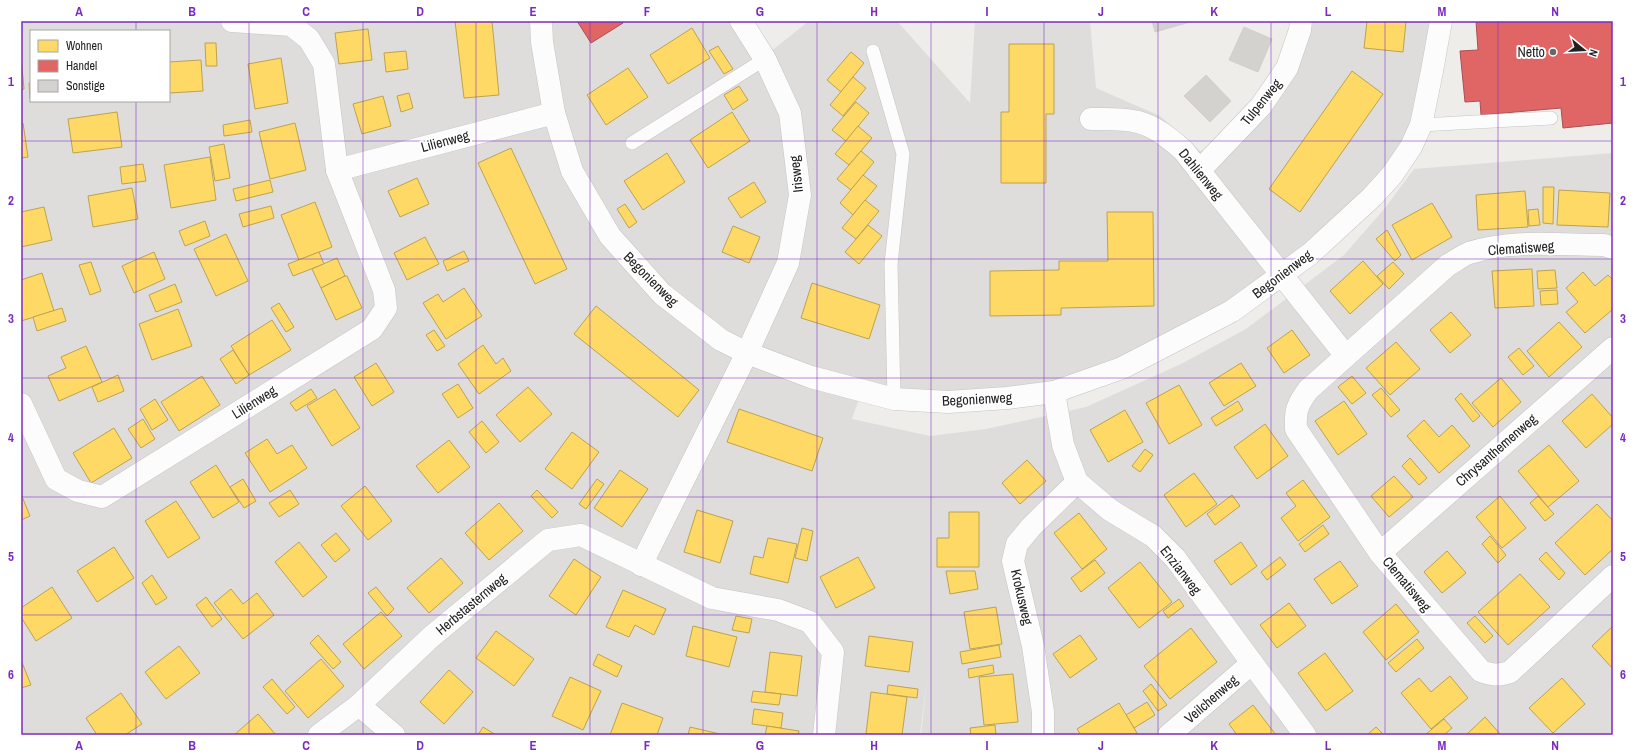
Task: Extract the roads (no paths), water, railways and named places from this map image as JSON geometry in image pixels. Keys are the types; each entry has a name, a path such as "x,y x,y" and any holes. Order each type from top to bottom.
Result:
{"street":[{"name":"Lilienweg","path":"21,404 56,479 78,491 102,496 372,330 386,308 384,290 337,170 324,64 309,39 291,25 232,21"},
{"name":"Begonienweg","path":"540,21 554,113 572,171 610,236 662,294 721,340 746,353 811,377 894,399 948,402 1007,398 1054,392 1122,368 1232,311 1310,254 1372,196 1392,175 1412,147 1421,125 1441,21"},
{"name":"Irisweg","path":"741,21 765,59 790,114 800,195 788,263 746,353"},
{"name":"Tulpenweg","path":"1199,171 1261,106 1283,75 1287,68 1300,30 1301,21"},
{"name":"Lilienweg","path":"337,170 554,113"},
{"name":"Dahlienweg","path":"1091,119 1128,120 1139,122 1153,128 1183,150 1283,274"},
{"name":"Clematisweg","path":"1613,248 1604,245 1538,244 1496,247 1468,254 1448,265 1308,390 1298,403 1295,414 1296,429 1380,553 1481,671 1491,675 1499,675 1510,672 1613,576"},
{"path":"1283,274 1346,356"},
{"name":"Chrysanthemenweg","path":"1380,553 1613,348"},
{"path":"641,565 746,353"},
{"name":"Enzianweg","path":"1054,392 1063,445 1077,482 1110,510 1153,536 1174,558 1305,735"},
{"name":"Krokusweg","path":"1043,735 1044,712 1033,646 1013,561 1017,544 1030,527 1077,482"},
{"name":"Herbstasternweg","path":"319,735 359,704 431,637 548,540 582,535 641,565 712,598 778,610 810,622 833,652 824,735"},
{"name":"Veilchenweg","path":"1169,735 1252,663"},
{"path":"359,704 394,735"}],"lane":[{"path":"874,51 903,154 891,264 894,399"},
{"path":"632,142 765,59"},
{"path":"1421,125 1551,118"}],"place":[{"name":"Netto","path":"1553,52"}]}
